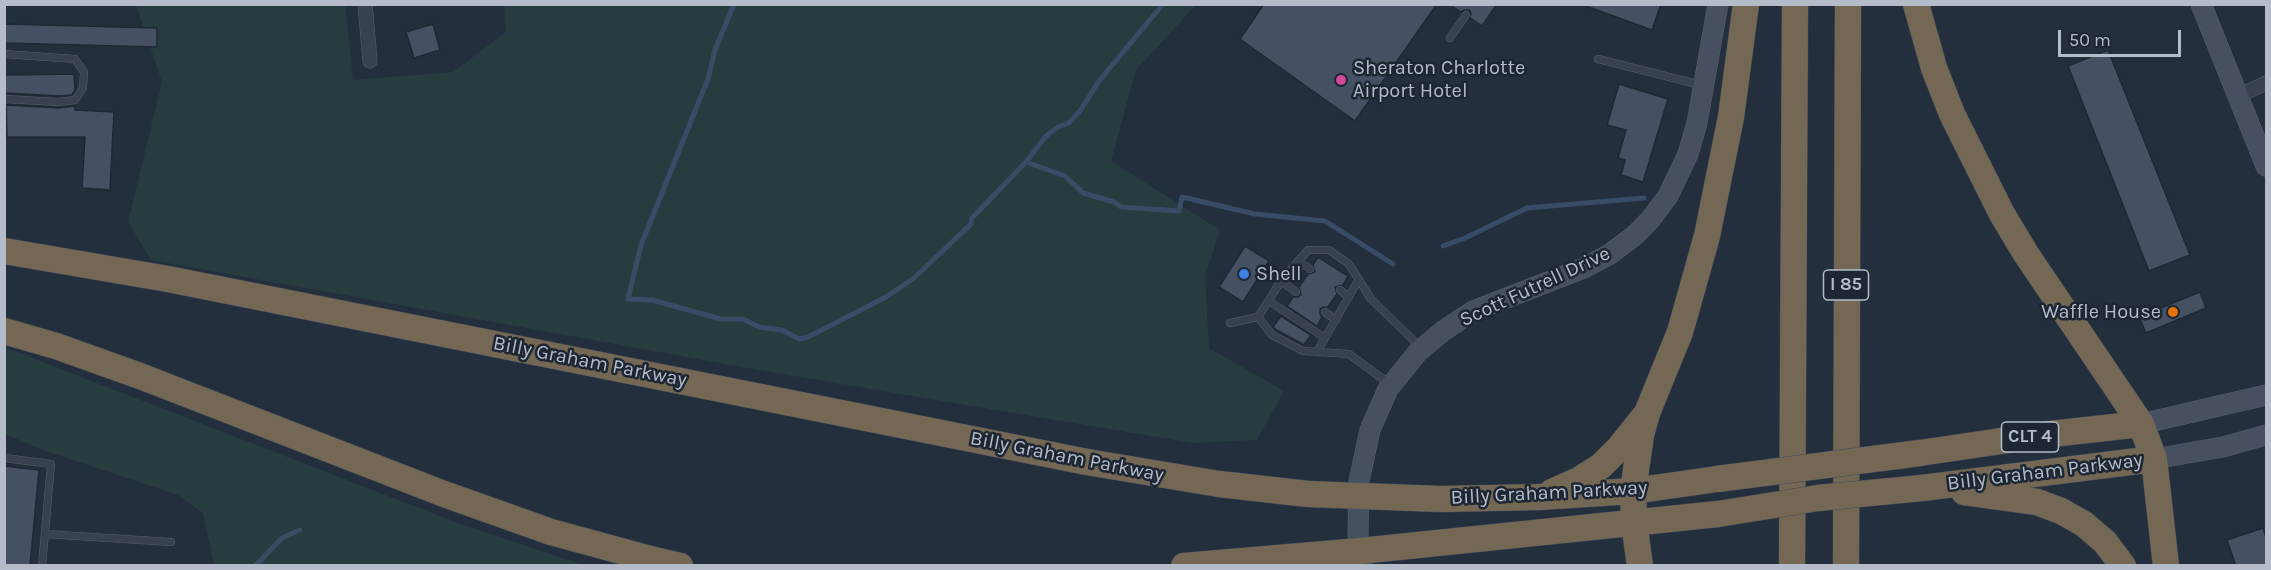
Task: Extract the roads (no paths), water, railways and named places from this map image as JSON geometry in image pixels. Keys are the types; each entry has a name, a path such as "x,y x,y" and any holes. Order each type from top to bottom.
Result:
{"highway":[{"path":"1640,566 1634,522 1633,491 1641,435 1647,413 1680,332 1707,236 1731,117 1746,4"},
{"path":"1792,566 1795,4"},
{"name":"I 85","path":"1848,4 1848,558"},
{"path":"1916,4 1934,68 1952,114 1986,184 2026,254 2141,424 2154,459 2166,566"},
{"name":"Billy Graham Parkway","path":"4,251 214,288 1175,478 1297,493 1441,499 1539,497 1633,491 2042,435 2141,424"},
{"path":"4,331 56,346 130,372 551,532 680,566"},
{"path":"1539,497 1579,480 1601,466 1647,413"},
{"name":"Billy Graham Parkway","path":"1184,566 1361,558 1634,522 1718,514 1818,498 1922,488 2154,459"},
{"path":"1922,488 2017,498 2037,502 2061,511 2084,524 2104,542 2123,566"}],"street":[{"path":"365,4 370,61"},
{"name":"Scott Futrell Drive","path":"1361,558 1358,497 1363,458 1370,430 1381,402 1391,385 1405,365 1422,349 1443,331 1473,311 1584,268 1610,254 1634,236 1650,220 1668,196 1683,168 1697,123 1718,4"},
{"path":"2201,4 2266,166"},
{"path":"2238,96 2266,82"},
{"path":"2141,424 2266,395"},
{"path":"2154,459 2223,447 2266,435"}],"lane":[{"path":"1450,38 1466,15"},
{"path":"4,54 75,59 84,72 83,88 75,100 59,102 4,99"},
{"path":"1598,59 1704,86"},
{"path":"1230,323 1258,318 1281,282 1308,250 1329,250 1349,264 1371,299 1422,349"},
{"path":"1298,261 1310,269"},
{"path":"1317,352 1359,279"},
{"path":"1281,282 1296,292"},
{"path":"1340,290 1349,297"},
{"path":"1269,301 1325,338"},
{"path":"1325,312 1336,320"},
{"path":"1258,318 1272,335 1303,351 1349,354 1391,385"},
{"path":"4,458 51,464 42,566"},
{"path":"45,534 171,542"}],"waterway":[{"path":"734,4 715,50 708,79 641,245 628,299 652,300 721,319 743,319 759,327 782,330 799,339 808,337 886,297 914,278 971,224 972,218 1026,162 1046,136 1058,127 1069,123 1080,111 1099,81 1163,4"},
{"path":"1026,162 1065,176 1083,193 1114,202 1121,207 1179,211 1182,197 1255,214 1325,221 1393,264"},
{"path":"1443,246 1527,208 1644,198"},
{"path":"255,566 282,538 300,530"}],"place":[{"name":"Sheraton Charlotte Airport Hotel","path":"1341,80"},
{"name":"Shell","path":"1244,274"},
{"name":"Waffle House","path":"2173,312"}]}
